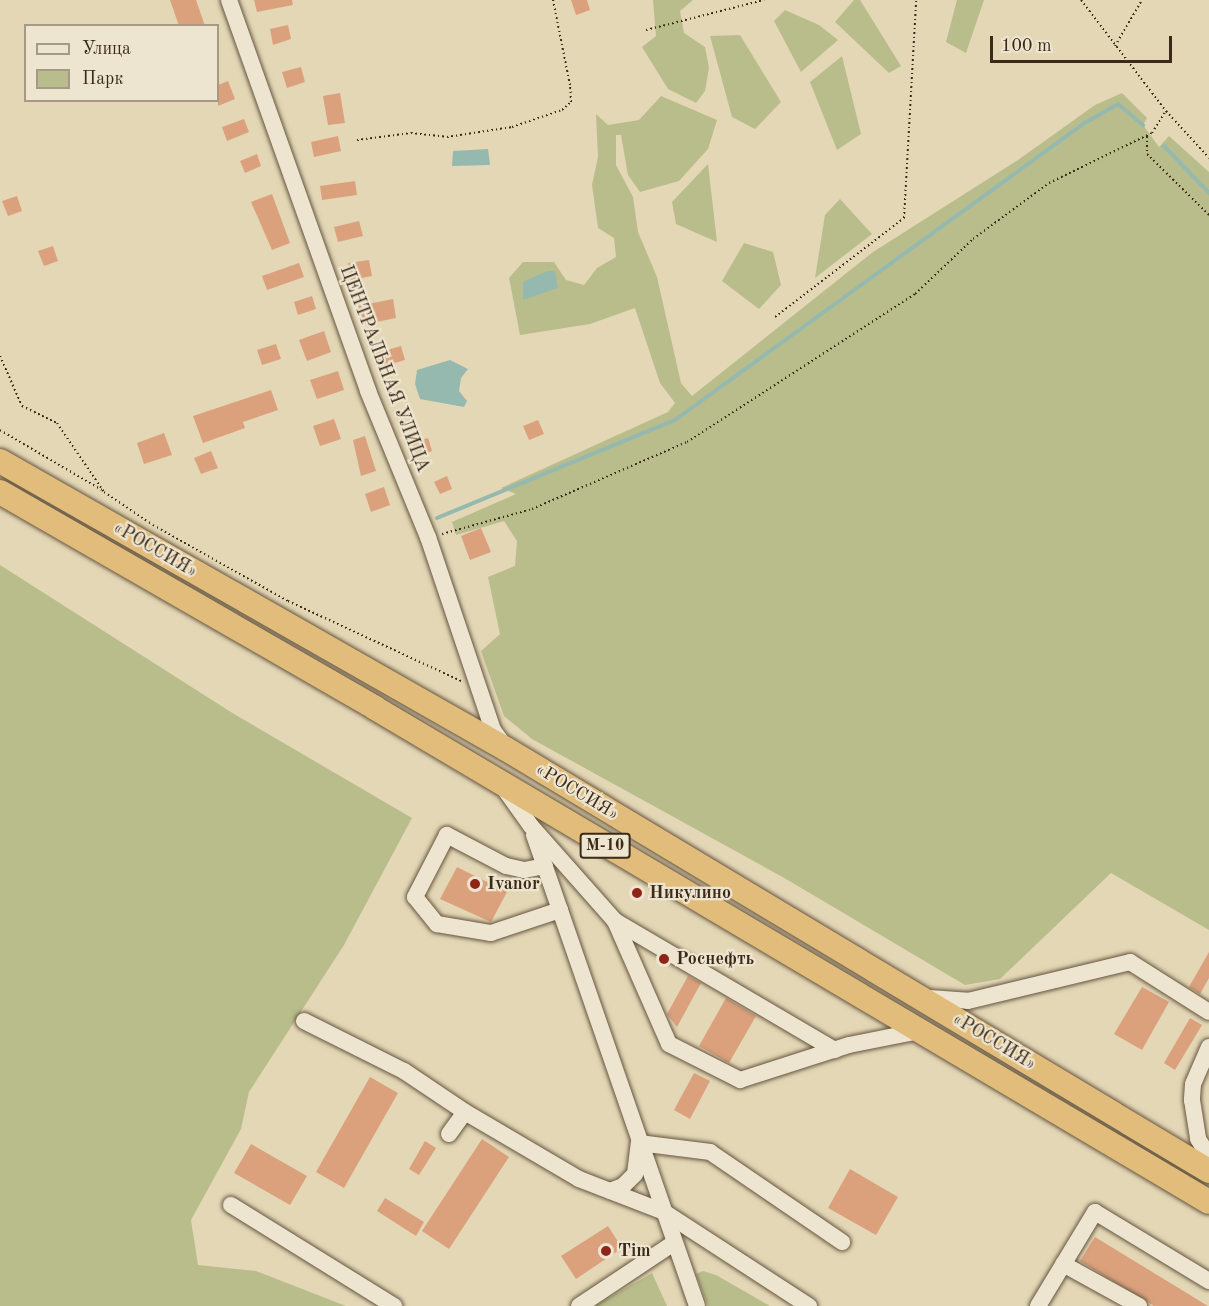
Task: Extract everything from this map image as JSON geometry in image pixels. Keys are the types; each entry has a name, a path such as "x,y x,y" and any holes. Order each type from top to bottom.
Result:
{"highway":[{"name":"«РОССИЯ»","path":"0,461 507,749 1209,1171"},
{"name":"«РОССИЯ»","path":"0,492 1209,1202"}],"street":[{"name":"ЦЕНТРАЛЬНАЯ УЛИЦА","path":"229,0 368,391 428,537 493,730 507,749"},
{"path":"502,785 531,826 615,921 669,1044 740,1080 835,1050 919,1031"},
{"path":"531,826 697,1306"},
{"path":"545,866 524,870 506,866 447,835 416,897 437,924 491,933 560,910"},
{"path":"615,921 835,1050"},
{"path":"917,996 968,1001 1130,962 1209,1012"},
{"path":"304,1021 404,1071 465,1112 579,1179 663,1212 808,1306"},
{"path":"1209,1047 1193,1084 1192,1100 1198,1139 1209,1156"},
{"path":"449,1134 465,1112"},
{"path":"610,1191 623,1186 636,1174 639,1143"},
{"path":"639,1143 710,1152 842,1242"},
{"path":"231,1205 394,1306"},
{"path":"1038,1306 1095,1212 1209,1281"},
{"path":"579,1306 674,1243"},
{"path":"1064,1264 1139,1306"}],"path":[{"path":"357,140 411,133 447,137 512,127 562,110 571,102 570,85 553,0"},
{"path":"646,30 764,0"},
{"path":"775,317 904,218 916,0"},
{"path":"1082,0 1166,111 1209,158"},
{"path":"1115,46 1142,0"},
{"path":"428,537 532,509 687,442 915,294 973,239 1049,183 1147,136 1166,111"},
{"path":"1147,136 1147,154 1209,215"},
{"path":"0,356 22,405 57,423 104,492"},
{"path":"0,430 104,492 153,525 288,601 479,689"}],"green space":[{"path":"653,0 693,0 680,11 684,33 705,47 709,68 705,91 696,103 668,89 642,47 656,36"},
{"path":"854,0 860,0 901,66 889,73 835,22"},
{"path":"957,0 984,0 966,53 946,42"},
{"path":"785,10 819,25 838,40 801,72 774,21"},
{"path":"740,35 781,102 755,129 732,117 710,36"},
{"path":"842,56 861,134 837,150 810,82"},
{"path":"1122,93 1147,118 1143,125 1159,147 1169,136 1209,172 1209,930 1111,873 1000,979 965,985 786,879 532,739 504,716 481,651 500,634 488,577 515,566 517,541 504,521 456,535 452,522 516,494 501,488 668,412 675,403 660,383 635,308 590,324 520,335 509,278 523,262 554,262 566,280 584,285 597,268 616,257 614,238 598,228 592,185 598,157 596,114 608,125 639,120 661,96 717,120 708,149 679,181 640,192 628,175 621,135 616,135 616,165 633,197 638,232 657,277 681,383 692,396 873,252 1018,160 1095,105"},
{"path":"708,164 717,242 676,224 672,202"},
{"path":"840,199 872,234 815,278 825,215"},
{"path":"744,243 773,252 781,285 759,309 722,281"},
{"path":"0,565 234,714 412,818 344,945 249,1092 241,1129 191,1220 198,1265 256,1271 346,1306 0,1306"},
{"path":"703,1271 716,1275 770,1306 708,1306 696,1274"},
{"path":"652,1273 667,1306 595,1306"}],"water":[{"path":"488,149 490,165 452,166 453,151"},
{"path":"547,271 555,271 558,288 523,300 523,282"},
{"path":"450,360 468,369 461,378 459,391 467,401 464,407 420,399 415,384 417,370"}],"building":[{"path":"170,0 196,0 204,24 178,24"},
{"path":"254,0 292,0 293,5 257,12"},
{"path":"571,0 587,0 590,10 576,15"},
{"path":"288,25 291,39 273,45 270,29"},
{"path":"301,67 305,82 287,88 282,72"},
{"path":"228,81 235,99 218,106 219,85"},
{"path":"340,93 345,123 328,125 323,96"},
{"path":"244,119 249,132 227,141 222,127"},
{"path":"338,136 341,151 314,157 311,142"},
{"path":"257,154 261,166 245,173 240,161"},
{"path":"355,181 357,195 322,200 320,186"},
{"path":"272,194 290,243 272,250 251,202"},
{"path":"17,196 22,211 8,216 2,201"},
{"path":"359,221 363,236 338,242 334,227"},
{"path":"53,246 58,261 44,266 38,251"},
{"path":"369,260 372,276 351,280 348,263"},
{"path":"299,263 304,277 267,290 262,276"},
{"path":"312,296 316,309 298,315 294,302"},
{"path":"393,299 396,318 361,325 358,306"},
{"path":"324,331 331,352 307,361 299,340"},
{"path":"276,344 281,359 262,365 257,350"},
{"path":"401,346 405,360 377,368 373,354"},
{"path":"338,371 344,390 317,399 310,380"},
{"path":"271,390 278,410 243,422 245,428 203,443 193,416"},
{"path":"334,419 341,439 320,446 313,426"},
{"path":"538,420 544,434 529,440 523,426"},
{"path":"164,433 172,455 144,464 137,443"},
{"path":"365,436 376,471 361,476 353,440"},
{"path":"428,438 432,451 417,457 412,443"},
{"path":"211,451 218,468 201,474 194,458"},
{"path":"447,476 452,489 440,494 434,482"},
{"path":"384,487 390,505 371,512 365,494"},
{"path":"481,528 491,552 470,560 461,536"},
{"path":"457,867 507,892 491,922 440,899"},
{"path":"1209,952 1209,978 1200,994 1189,987"},
{"path":"688,976 701,983 677,1027 667,1014"},
{"path":"1142,987 1169,1002 1142,1050 1114,1034"},
{"path":"726,998 756,1016 729,1063 699,1046"},
{"path":"1190,1018 1202,1025 1175,1070 1164,1063"},
{"path":"694,1073 710,1081 690,1119 674,1110"},
{"path":"370,1077 398,1093 344,1188 316,1172"},
{"path":"482,1139 509,1157 449,1249 422,1231"},
{"path":"425,1141 436,1148 419,1175 409,1169"},
{"path":"251,1144 307,1176 290,1205 234,1173"},
{"path":"850,1169 898,1197 876,1235 828,1208"},
{"path":"385,1198 424,1222 416,1236 377,1211"},
{"path":"608,1226 622,1248 576,1279 561,1256"},
{"path":"1095,1237 1208,1306 1154,1306 1080,1261"}],"waterway":[{"path":"437,518 675,420 1083,124 1118,104 1143,125"},
{"path":"1164,146 1209,193"}],"place":[{"name":"Ivanor","path":"475,884"},
{"name":"Никулино","path":"637,893"},
{"name":"Роснефть","path":"664,959"},
{"name":"Tim","path":"606,1251"}]}
